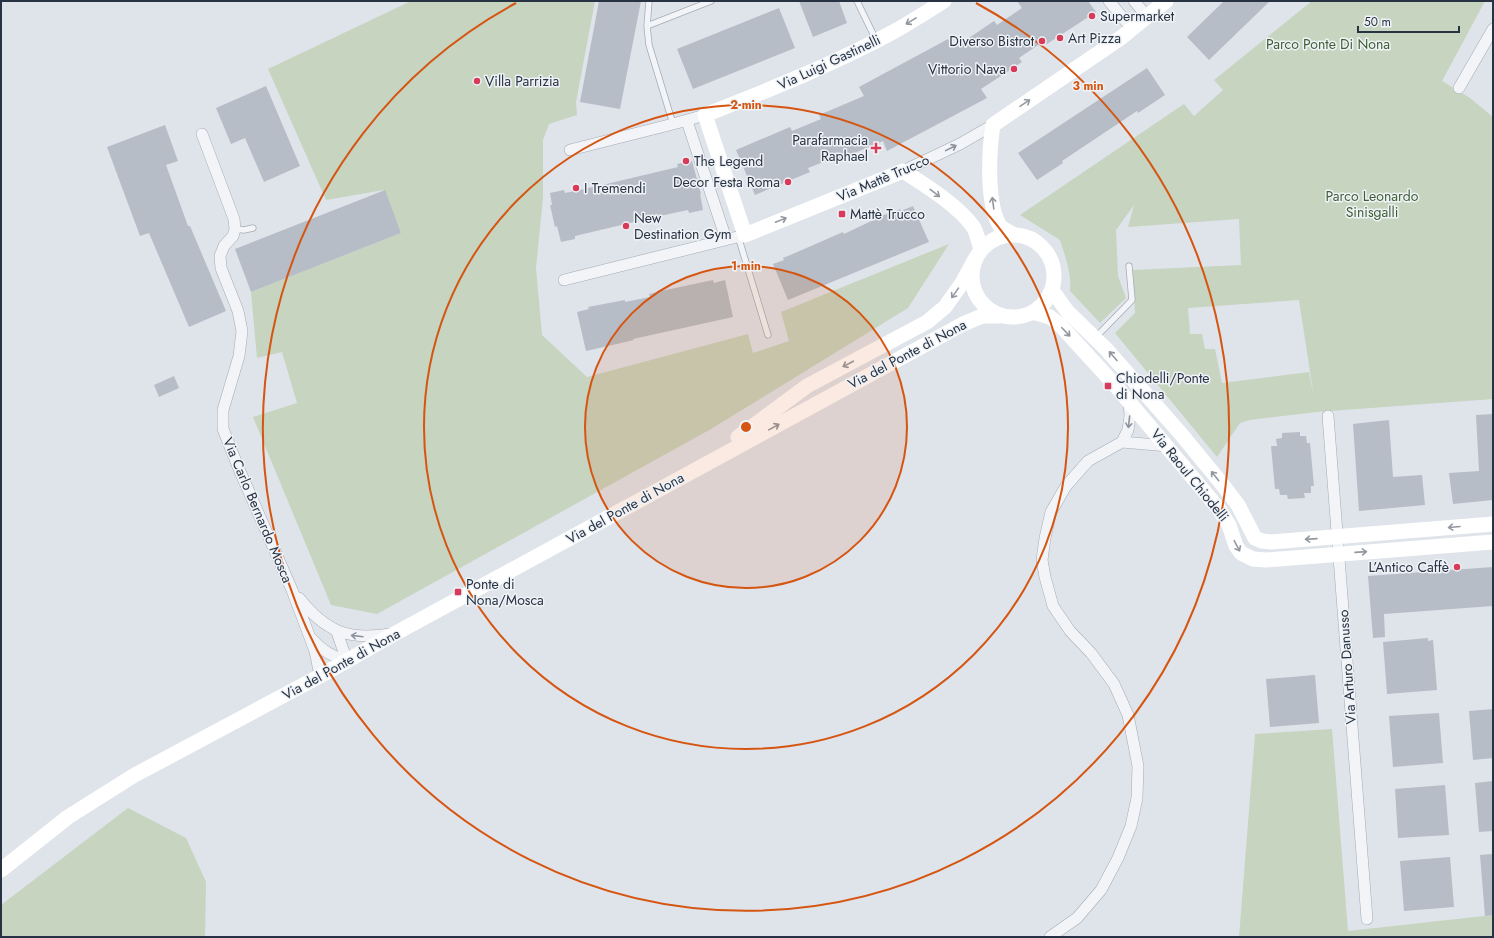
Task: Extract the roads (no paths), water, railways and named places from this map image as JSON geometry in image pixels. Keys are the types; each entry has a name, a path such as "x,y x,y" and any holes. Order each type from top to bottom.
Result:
{"main road":[{"name":"Via Luigi Gastinelli","path":"705,114 801,76 877,40 944,1"},
{"name":"Via Mattè Trucco","path":"993,125 1122,37 1166,1"},
{"path":"705,114 741,236"},
{"path":"993,125 990,146 991,187 995,214 1001,227 1013,234"},
{"name":"Via Mattè Trucco","path":"741,236 903,171"},
{"path":"903,171 934,192 960,213 974,229 978,254"},
{"path":"1013,234 1024,236 1043,248 1050,257 1054,268 1054,279 1052,290 1045,303 1034,312 1023,317 1011,318 1000,316 989,311 981,303 971,282 972,270 978,254 990,241 1001,236 1013,234"},
{"name":"Via del Ponte di Nona","path":"690,472 807,386 927,322 945,307 962,283 978,254"},
{"name":"Via Raoul Chiodelli","path":"1052,290 1068,311 1095,338 1181,434 1233,498 1255,538 1262,541 1272,542 1493,524"},
{"name":"Via Raoul Chiodelli","path":"1034,312 1050,317 1060,325 1168,446 1219,509 1229,525 1236,546 1246,557 1266,560 1493,542"},
{"name":"Via del Ponte di Nona","path":"1,870 68,817 133,776 320,676 969,320 982,316 1000,316"}],"street":[{"path":"1109,1 1132,29"},
{"path":"1134,1 1147,16"},
{"path":"1459,88 1493,29"},
{"name":"Via Luigi Gastinelli","path":"570,150 687,121 705,114"},
{"path":"687,121 726,239"},
{"name":"Via Mattè Trucco","path":"903,171 960,144 993,125"},
{"path":"202,134 233,212 234,229"},
{"name":"Via Carlo Bernardo Mosca","path":"234,229 233,236 221,250 220,260 221,268 239,314 242,338 238,363 224,405 222,424 230,449 292,590 317,658 320,676"},
{"name":"Via Mattè Trucco","path":"564,280 741,236"},
{"path":"1122,442 1128,430 1130,416 1129,401"},
{"name":"Via Arturo Danusso","path":"1328,416 1367,919"},
{"path":"1050,937 1077,918 1101,890 1118,858 1131,826 1137,798 1138,766 1128,715 1114,684 1091,653 1070,631 1053,606 1042,560 1051,512 1066,486 1088,461 1122,442 1168,446"},
{"name":"Via Carlo Bernardo Mosca","path":"292,590 317,618 337,632 365,637 396,633"},
{"path":"337,632 347,660"},
{"name":"Via Carlo Bernardo Mosca","path":"309,635 328,653 338,658 347,660"}],"lane":[{"path":"649,1 646,26 649,45 673,124"},
{"path":"646,26 711,1"},
{"path":"857,1 877,40"},
{"path":"234,229 244,230 253,228"},
{"path":"741,236 768,335"},
{"path":"1095,338 1132,300 1129,266"}],"place":[{"name":"Supermarket","path":"1092,16"},
{"name":"Art Pizza","path":"1060,38"},
{"name":"Diverso Bistrot","path":"1042,41"},
{"name":"Vittorio Nava","path":"1014,69"},
{"name":"Villa Parrizia","path":"477,81"},
{"name":"Parafarmacia Raphael","path":"876,148"},
{"name":"The Legend","path":"686,161"},
{"name":"Decor Festa Roma","path":"788,182"},
{"name":"I Tremendi","path":"576,188"},
{"name":"Mattè Trucco","path":"842,214"},
{"name":"New Destination Gym","path":"626,226"},
{"name":"Chiodelli/Ponte di Nona","path":"1108,386"},
{"name":"L’Antico Caffè","path":"1457,567"},
{"name":"Ponte di Nona/Mosca","path":"458,592"}],"park label":[{"name":"Parco Ponte Di Nona","path":"1328,44"},
{"name":"Parco Leonardo Sinisgalli","path":"1372,204"}]}
